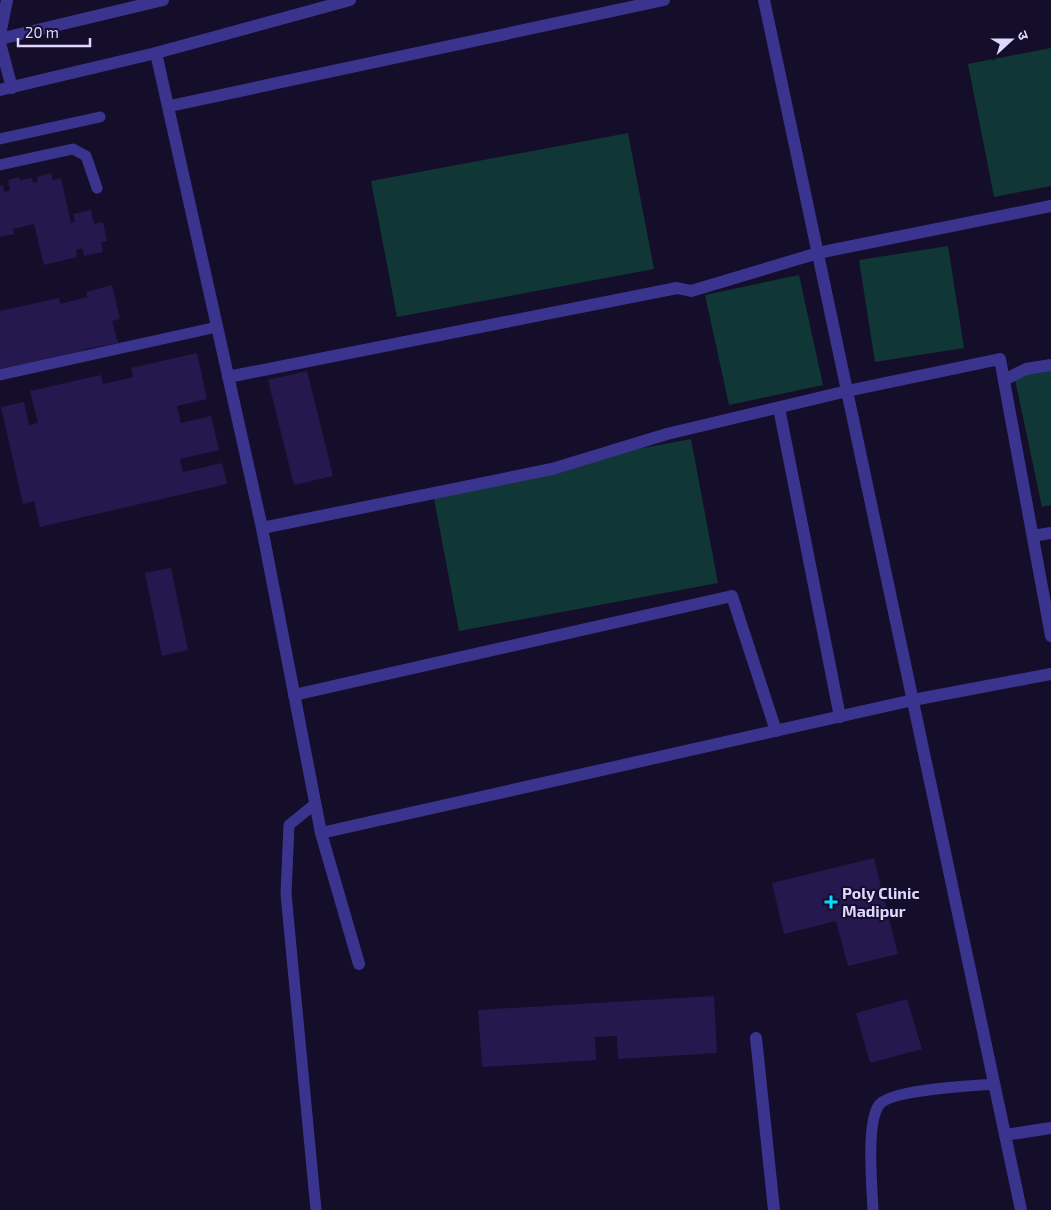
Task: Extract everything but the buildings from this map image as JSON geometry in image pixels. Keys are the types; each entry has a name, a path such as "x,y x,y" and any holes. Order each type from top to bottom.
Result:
{"street":[{"path":"0,34 7,0"},
{"path":"163,0 0,41 6,89 156,53 350,0"},
{"path":"170,106 664,0"},
{"path":"764,0 1021,1210"},
{"path":"156,53 170,106 262,528 321,833 359,964"},
{"path":"228,376 677,288 691,291 818,253 1051,206"},
{"path":"262,528 552,469 667,434 847,391 1000,359 1051,636"},
{"path":"1004,380 1026,369 1051,365"},
{"path":"779,408 840,717"},
{"path":"1033,536 1051,533"},
{"path":"294,695 732,596 776,731"},
{"path":"321,833 913,700 1051,674"},
{"path":"756,1038 774,1210"},
{"path":"1005,1135 1051,1128"}],"lane":[{"path":"0,139 100,117"},
{"path":"0,165 73,149 86,156 96,188"},
{"path":"0,375 217,327"},
{"path":"315,804 289,826 286,894 316,1210"},
{"path":"873,1210 871,1149 874,1113 880,1103 891,1096 910,1092 994,1084"}],"green space":[{"path":"1051,48 1051,186 994,197 968,64"},
{"path":"628,133 654,269 397,317 371,181"},
{"path":"948,246 964,348 875,362 859,260"},
{"path":"799,275 823,385 729,405 705,295"},
{"path":"1051,367 1051,505 1042,507 1014,375"},
{"path":"691,439 718,583 459,631 432,488"}],"place":[{"name":"Poly Clinic Madipur","path":"831,902"}]}
